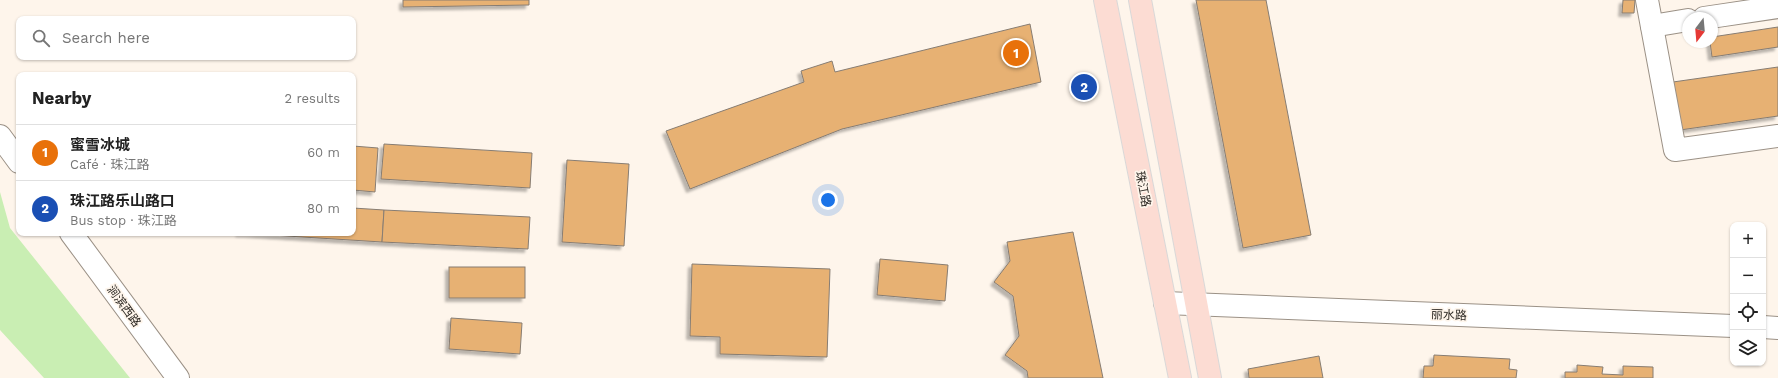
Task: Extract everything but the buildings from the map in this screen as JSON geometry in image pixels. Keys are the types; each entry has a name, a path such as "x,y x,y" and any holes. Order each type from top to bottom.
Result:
{"main road":[{"name":"珠江路","path":"1105,0 1180,378"},
{"path":"1140,0 1210,378"}],"street":[{"path":"1647,0 1675,150 1778,136"},
{"path":"1718,16 1778,7"},
{"path":"1652,26 1682,21"},
{"path":"0,136 16,158"},
{"name":"涧滨西路","path":"73,236 178,378"},
{"name":"丽水路","path":"1166,303 1730,326"},
{"path":"1766,327 1778,328"}],"green space":[{"path":"0,192 10,228 130,378 44,378 0,330"}],"place":[{"name":"蜜雪冰城","path":"1016,53"},
{"name":"珠江路乐山路口","path":"1084,87"}]}
